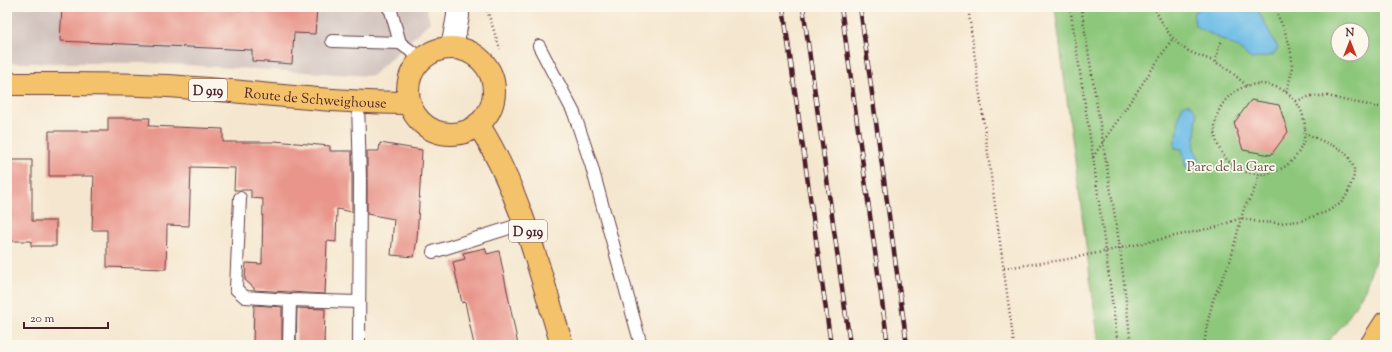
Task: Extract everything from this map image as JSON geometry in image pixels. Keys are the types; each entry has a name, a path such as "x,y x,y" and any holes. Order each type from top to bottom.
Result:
{"main road":[{"path":"452,48 463,49 474,54 490,71 494,85 494,99 488,112 478,124 467,131 453,134 439,133 426,127 415,116 409,103 407,90 410,76 416,65 422,59 438,49 452,48"},
{"name":"Route de Schweighouse","path":"7,84 168,86 288,97 409,103"},
{"name":"D 919","path":"478,124 498,161 526,223 562,345"},
{"path":"1371,345 1385,323"}],"street":[{"path":"452,48 458,16 458,7"}],"lane":[{"path":"388,7 391,10 400,43"},
{"path":"332,41 400,43 422,59"},
{"path":"539,46 574,112 591,164 641,345"},
{"path":"358,101 360,180 359,345"},
{"path":"240,198 236,289 244,297 359,302"},
{"path":"433,252 526,223"},
{"path":"289,345 290,300"}],"path":[{"path":"486,7 500,49"},
{"path":"968,7 1014,345"},
{"path":"1070,7 1093,158 1118,345"},
{"path":"1081,7 1120,248 1131,345"},
{"path":"1154,7 1161,21 1182,48 1216,62 1228,69 1248,86"},
{"path":"1274,7 1289,41 1292,63 1291,74 1286,92"},
{"path":"1093,158 1173,38"},
{"path":"1216,62 1219,45 1223,40"},
{"path":"1261,84 1274,86 1286,92 1296,101 1302,111 1305,121 1305,133 1302,147 1295,158 1284,167 1259,174 1253,174 1239,169 1227,159 1218,147 1215,132 1216,117 1223,103 1234,92 1248,86 1261,84"},
{"path":"1296,101 1311,96 1328,96 1385,108"},
{"path":"1004,268 1063,260 1106,251 1216,227 1241,218 1258,222 1279,224 1300,221 1326,212 1340,204 1348,192 1354,176 1354,168 1352,162 1342,150 1305,133"},
{"path":"1204,345 1207,325 1214,300 1230,261 1244,208 1255,188 1259,174"}],"shaded area":[{"path":"7,7 426,7 430,22 372,76 149,63 7,63"}],"green space":[{"name":"Parc de la Gare","path":"1055,7 1385,7 1385,226 1380,246 1365,289 1345,322 1325,345 1099,345"}],"water":[{"path":"1203,7 1256,7 1278,48 1273,55 1251,59 1237,47 1195,26 1193,13"},
{"path":"1188,103 1193,107 1197,114 1194,149 1199,158 1200,167 1191,169 1185,166 1182,149 1175,148 1180,113 1183,105"}],"building":[{"path":"62,7 213,7 255,11 255,7 317,7 315,34 294,33 292,64 252,61 252,50 60,41"},
{"path":"1251,100 1279,105 1288,132 1271,155 1243,150 1234,123"},
{"path":"108,118 150,118 149,126 223,129 223,142 274,141 330,146 330,151 352,151 352,212 337,209 336,242 327,241 325,294 254,290 254,288 245,280 246,263 262,264 263,199 251,198 251,190 234,190 235,168 191,167 189,226 167,225 166,269 107,267 107,230 92,230 94,176 49,176 49,131 108,131"},
{"path":"380,143 422,150 417,239 414,257 391,255 394,219 367,214 367,151 379,151"},
{"path":"8,160 32,160 32,221 56,221 56,246 31,246 31,241 7,241"},
{"path":"485,248 487,254 499,251 518,345 474,345 465,302 462,303 453,262 465,259 463,253"},
{"path":"254,305 282,307 282,345 253,345"},
{"path":"297,308 325,309 324,345 296,345"}],"railway":[{"path":"783,7 831,345"},
{"path":"803,7 850,345"},
{"path":"841,7 888,345"},
{"path":"860,7 907,345"}]}
